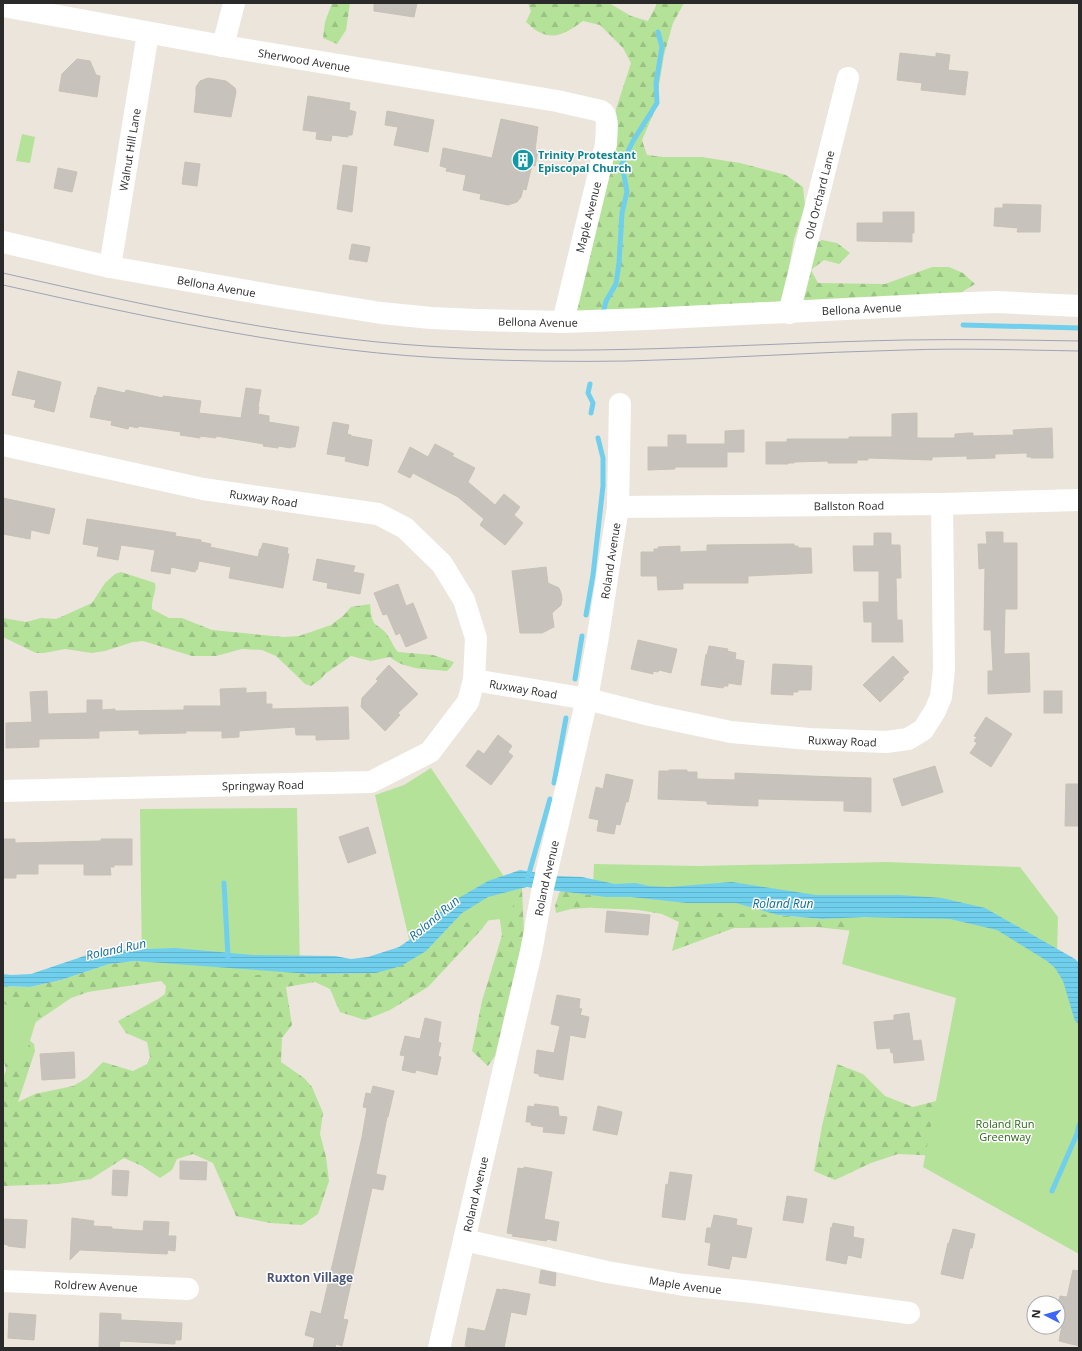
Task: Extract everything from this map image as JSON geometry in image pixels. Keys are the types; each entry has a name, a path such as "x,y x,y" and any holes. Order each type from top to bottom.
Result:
{"street":[{"path":"223,46 234,3"},
{"name":"Sherwood Avenue","path":"3,6 223,46 557,101 604,113"},
{"name":"Walnut Hill Lane","path":"110,267 148,33"},
{"name":"Old Orchard Lane","path":"789,312 848,78"},
{"name":"Maple Avenue","path":"563,322 606,144 607,117 604,113"},
{"name":"Bellona Avenue","path":"3,242 110,267 381,313 431,318 563,322 997,302 1079,306"},
{"name":"Roland Avenue","path":"439,1348 531,952 542,892 587,699 618,507 620,404"},
{"name":"Ruxway Road","path":"3,445 203,489 378,514 405,528 442,564 464,600 476,638 474,680 587,699 650,715 731,732 861,741 886,742 908,739 923,730 935,711 941,697 944,669 942,504"},
{"name":"Ballston Road","path":"618,507 942,504 1079,500"},
{"name":"Springway Road","path":"3,791 371,782 430,752 468,702 474,680"},
{"name":"Maple Avenue","path":"464,1240 476,1244 607,1272 684,1285 753,1292 909,1313"},
{"name":"Roldrew Avenue","path":"3,1281 188,1289"}],"green space":[{"path":"332,3 350,3 346,30 337,44 323,38 325,22"},
{"path":"528,3 609,3 631,16 648,21 656,6 656,3 684,3 673,23 664,55 655,110 642,140 647,155 663,157 702,157 740,163 786,175 803,187 805,206 794,239 783,302 573,314 614,155 616,109 631,63 623,48 600,25 583,21 562,34 557,35 545,35 537,31 526,22 531,11"},
{"path":"22,134 35,137 30,163 16,161"},
{"path":"822,240 837,243 850,253 839,264 824,260 811,270 818,283 885,284 932,267 949,267 963,273 975,284 952,298 801,309 807,247"},
{"path":"121,572 155,583 152,609 169,618 182,618 212,630 283,637 299,636 331,625 343,616 351,607 370,604 374,623 386,633 398,652 433,655 454,662 447,671 410,667 390,657 371,661 351,656 311,686 305,684 276,656 262,650 242,649 216,656 192,656 143,641 133,642 105,651 92,653 65,649 36,653 3,637 3,618 26,622 41,618 56,619 92,603 105,583 115,574"},
{"path":"431,768 515,893 511,918 445,925 411,947 375,795 404,785"},
{"path":"297,808 300,973 258,975 142,967 140,809"},
{"name":"Roland Run Greenway","path":"886,862 1020,867 1058,917 1057,955 1079,970 1079,1254 923,1167 956,998 842,964 851,924 833,917 592,908 594,864 699,866"},
{"path":"522,888 524,933 495,1056 488,1066 472,1051 482,1001 502,935 498,907 482,929 428,987 390,1010 365,1020 340,1012 330,989 315,982 286,987 292,1025 282,1038 281,1062 304,1078 312,1087 323,1113 320,1134 326,1157 329,1181 318,1214 302,1225 270,1223 236,1216 213,1163 193,1154 177,1159 172,1170 160,1178 142,1166 124,1158 91,1179 58,1184 3,1186 3,1078 6,1070 3,1058 3,986 30,987 61,980 109,964 135,961 310,974 376,973 462,913 488,897","holes":["161,981 166,986 165,994 118,1021 126,1033 147,1042 150,1057 147,1064 133,1071 103,1062 87,1078 73,1086 35,1094 18,1102 35,1051 34,1044 22,1034 27,1028 71,998 88,992"]},
{"path":"560,891 606,897 736,903 778,915 822,919 864,917 997,930 961,1157 898,1154 871,1163 835,1180 814,1171 822,1126 837,1064 863,1074 885,1096 913,1107 955,1096 975,998 873,933 816,927 734,928 672,951 679,922 662,914 615,906 571,909 556,913 555,906"},
{"path":"3,1004 39,1011 22,1067 3,1063"}],"water":[{"name":"Roland Run","path":"520,870 558,876 582,877 615,884 635,883 649,886 668,887 732,882 816,895 900,895 942,898 985,908 1075,959 1079,963 1079,1024 1075,1021 1063,981 1055,968 1047,961 997,930 950,919 864,917 822,919 778,915 736,903 687,903 631,897 606,897 527,887 488,897 462,913 426,951 401,966 376,973 310,974 135,961 109,964 61,980 30,987 3,986 3,974 31,974 90,954 120,950 175,948 253,955 335,956 351,959 368,957 399,947 418,934 447,905 488,881"}],"building":[{"path":"374,3 417,3 414,17 374,11"},
{"path":"900,53 936,57 936,53 950,55 948,70 968,72 965,95 921,90 922,83 897,80"},
{"path":"77,59 90,61 96,75 100,76 97,97 59,91 62,74"},
{"path":"208,78 226,81 235,88 236,92 231,117 194,112 196,87 200,81"},
{"path":"308,96 350,103 349,110 356,112 352,135 348,135 348,137 332,135 331,141 316,139 317,132 303,130"},
{"path":"387,111 434,120 428,152 394,145 398,127 385,125"},
{"name":"Trinity Protestant Episcopal Church","path":"501,119 538,127 535,150 538,151 535,166 532,165 526,190 523,189 521,197 517,202 508,205 480,199 481,194 463,190 466,175 446,171 447,168 440,166 443,148 492,158"},
{"path":"185,162 200,164 197,186 182,184"},
{"path":"343,165 357,167 352,212 337,209"},
{"path":"58,168 77,172 72,192 54,188"},
{"path":"1003,204 1041,205 1040,232 1017,232 1018,228 994,226 995,208 1003,208"},
{"path":"883,212 914,212 914,233 912,233 912,242 857,241 857,223 883,223"},
{"path":"352,244 370,247 367,262 349,259"},
{"path":"18,371 61,382 54,412 34,407 36,400 12,395"},
{"path":"98,387 125,393 126,390 163,398 163,396 201,401 199,413 241,418 246,388 261,390 258,414 269,416 269,422 299,427 295,447 291,448 278,446 278,448 263,446 264,444 216,436 216,438 200,436 200,438 180,435 181,432 138,426 138,428 129,426 128,429 111,425 112,421 90,417"},
{"path":"917,413 917,438 955,438 955,434 968,433 973,433 973,436 1014,435 1013,430 1052,428 1053,458 1031,458 1027,457 1027,453 995,454 995,458 967,459 967,456 932,457 932,460 868,458 868,460 857,460 857,463 828,463 828,461 766,464 766,442 787,442 787,439 892,437 892,414"},
{"path":"333,422 349,425 347,434 351,436 372,440 368,466 345,461 346,457 327,454"},
{"path":"744,430 744,452 727,452 727,467 675,467 675,469 648,470 648,447 668,447 668,435 686,435 686,444 725,444 725,431"},
{"path":"435,444 454,454 452,456 475,468 468,482 495,505 504,494 520,507 514,515 523,523 505,545 480,525 484,519 458,497 413,473 410,478 398,472 410,447 428,457"},
{"path":"3,498 55,509 49,534 31,530 30,539 3,534"},
{"path":"87,519 176,533 175,536 201,540 201,542 211,544 210,547 258,557 263,543 288,548 287,554 289,554 283,588 229,578 231,567 199,561 195,572 171,567 170,574 151,571 155,550 121,545 118,560 97,556 99,547 83,544"},
{"path":"986,532 1003,532 1003,543 1017,543 1017,609 1005,609 1004,654 1029,653 1030,692 988,694 988,671 993,671 991,630 984,630 985,568 979,569 978,544 987,544"},
{"path":"874,533 891,533 891,545 900,545 901,578 896,578 897,620 902,620 903,642 872,642 872,622 864,622 863,602 879,602 879,571 854,571 853,546 874,546"},
{"path":"794,544 794,546 798,546 798,548 811,548 812,573 748,576 748,583 683,583 683,589 658,590 657,576 641,576 641,552 654,552 654,549 658,549 658,547 680,546 680,552 707,551 707,545"},
{"path":"317,559 355,566 353,572 364,574 360,594 327,588 328,583 313,580"},
{"path":"546,567 548,583 559,588 562,599 561,605 552,613 554,627 542,633 520,633 512,571"},
{"path":"398,584 406,606 413,603 427,638 406,647 400,633 396,635 387,614 383,615 374,593"},
{"path":"638,640 677,649 671,673 659,670 658,672 653,671 653,674 631,669"},
{"path":"709,646 728,649 727,651 736,653 735,659 744,661 741,685 728,683 728,686 724,686 723,688 701,685 706,654 707,655"},
{"path":"893,656 909,672 902,678 904,679 880,702 863,685"},
{"path":"773,664 812,666 811,690 798,690 798,692 793,692 793,695 771,694"},
{"path":"389,665 418,694 398,713 400,715 385,731 361,707 362,698 378,681 376,679"},
{"path":"246,688 246,693 266,692 266,704 272,704 272,709 348,707 349,739 316,740 316,735 296,735 295,727 239,731 239,737 222,738 222,731 186,731 186,733 139,734 139,730 99,731 99,738 39,739 39,747 6,748 6,723 32,722 30,692 47,691 48,714 87,713 87,700 102,700 102,710 115,709 115,711 184,710 184,706 221,706 220,689"},
{"path":"1044,691 1062,691 1062,713 1044,713"},
{"path":"986,717 1012,734 991,767 970,753 977,743 974,741 977,737 974,736"},
{"path":"498,735 512,746 508,752 513,756 491,785 466,766 478,750 484,754"},
{"path":"935,766 943,792 902,806 893,779"},
{"path":"687,770 687,772 697,772 697,779 735,780 735,773 871,778 871,812 844,811 844,801 758,799 758,806 707,804 707,801 658,799 659,771"},
{"path":"606,774 633,780 628,802 626,802 620,825 616,824 614,834 597,831 599,820 589,818 596,787 603,789"},
{"path":"1066,784 1079,784 1079,826 1065,826"},
{"path":"368,827 376,853 348,863 339,837"},
{"path":"3,839 15,839 15,843 132,839 132,865 114,865 114,867 110,867 111,875 84,875 84,864 38,864 38,874 16,874 16,878 3,878"},
{"path":"607,911 650,915 648,935 605,932"},
{"path":"557,995 580,999 579,1008 582,1009 580,1015 589,1017 585,1038 570,1035 563,1080 539,1076 539,1074 534,1073 537,1050 554,1053 560,1026 551,1024"},
{"path":"909,1013 913,1041 921,1040 924,1060 894,1063 893,1052 891,1053 890,1048 877,1049 874,1022 894,1020 894,1015"},
{"path":"425,1018 441,1022 438,1042 441,1043 438,1056 441,1057 437,1075 416,1070 415,1073 402,1070 405,1056 400,1055 405,1036 420,1039"},
{"path":"74,1052 75,1078 42,1080 40,1054"},
{"path":"373,1086 394,1091 387,1117 376,1174 386,1176 383,1190 372,1188 343,1319 348,1320 342,1346 336,1344 335,1348 313,1348 315,1338 305,1335 311,1311 321,1314 362,1137 367,1108 363,1107 366,1093 371,1094"},
{"path":"535,1104 558,1107 559,1116 567,1117 564,1134 543,1132 544,1127 531,1125 531,1122 526,1122 528,1106 534,1107"},
{"path":"598,1106 622,1112 617,1135 593,1130"},
{"path":"180,1161 207,1162 206,1180 180,1179"},
{"path":"524,1167 552,1172 544,1219 559,1222 556,1241 512,1236 513,1234 507,1233 518,1168 524,1169"},
{"path":"113,1170 129,1171 127,1196 112,1195"},
{"path":"670,1172 692,1175 685,1220 662,1217 666,1184 668,1185"},
{"path":"787,1196 807,1199 803,1223 783,1220"},
{"path":"714,1215 737,1219 736,1225 752,1228 746,1258 732,1256 729,1269 708,1265 711,1243 705,1242 707,1228 711,1228"},
{"path":"72,1218 94,1221 93,1226 143,1231 144,1221 169,1222 168,1236 176,1236 175,1251 168,1250 167,1254 80,1250 70,1260"},
{"path":"3,1219 27,1220 25,1248 3,1244"},
{"path":"833,1223 854,1227 853,1237 864,1239 861,1258 848,1255 846,1264 826,1260 831,1227 832,1228"},
{"path":"953,1229 975,1234 972,1248 970,1248 963,1279 941,1274 948,1243"},
{"path":"541,1270 556,1273 555,1286 539,1283"},
{"path":"1073,1270 1079,1271 1079,1346 1059,1341 1060,1335 1066,1335 1067,1297"},
{"path":"497,1289 530,1294 526,1315 511,1312 504,1348 475,1348 465,1346 468,1328 485,1331"},
{"path":"9,1313 36,1315 34,1340 8,1338"},
{"path":"100,1313 121,1314 121,1320 182,1323 181,1340 175,1340 175,1344 120,1341 119,1348 99,1348"}],"waterway":[{"path":"603,314 606,301 616,284 619,263 622,213 627,192 622,164 633,141 657,103 656,83 662,47 658,32"},
{"path":"963,325 1079,328"},
{"path":"590,384 588,393 593,403 591,413"},
{"path":"586,615 593,575 603,486 603,458 598,438"},
{"path":"575,679 582,636"},
{"path":"554,783 566,718"},
{"path":"528,877 550,799"},
{"path":"224,883 228,957"},
{"path":"1052,1191 1077,1134 1079,1125"}],"tram line":[{"path":"3,273 175,311 289,331 347,339 464,348 574,350 684,348 905,340 1079,341"},
{"path":"3,285 175,322 290,342 348,350 464,359 566,361 663,360 927,349 1079,351"}],"place":[{"name":"Trinity Protestant Episcopal Church","path":"523,160"}],"district":[{"name":"Ruxton Village","path":"310,1277"}]}
